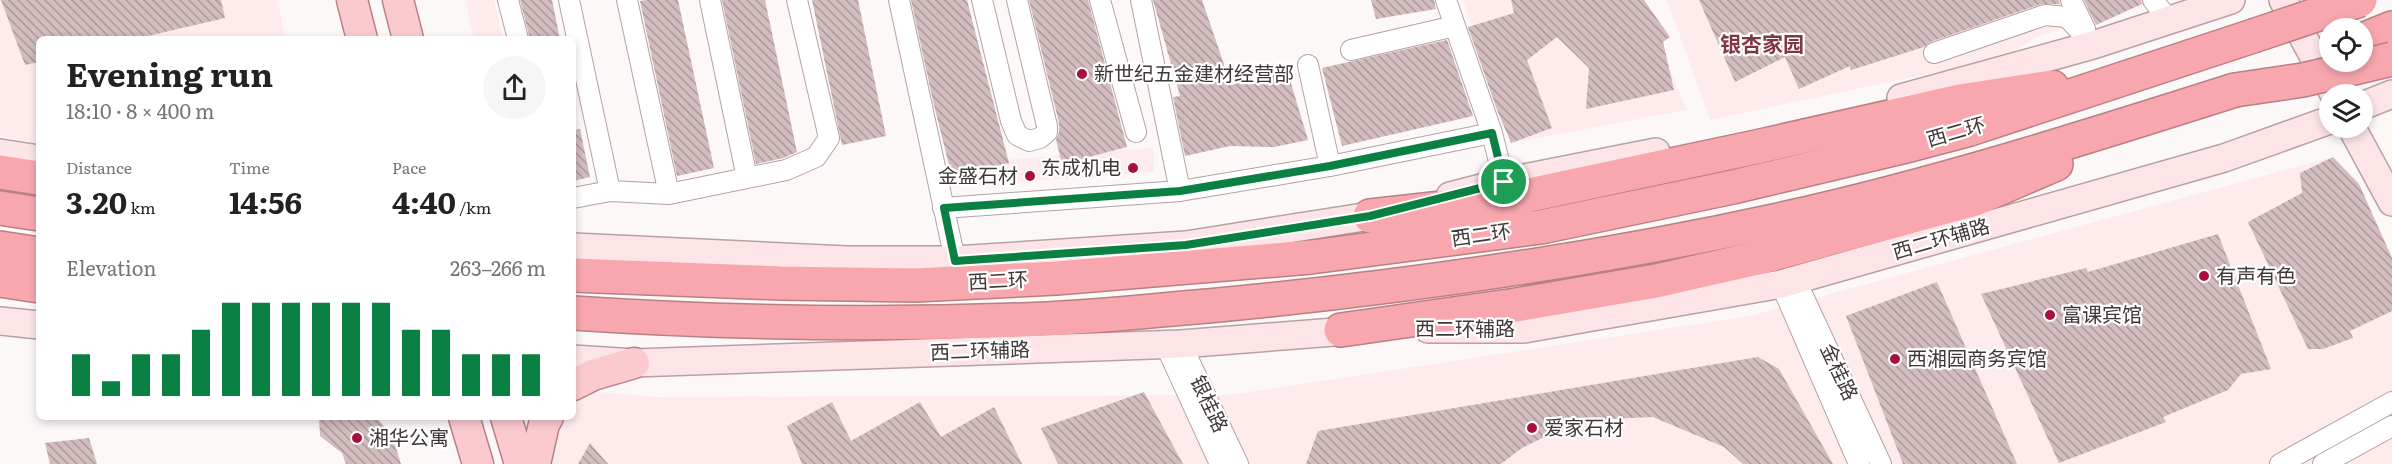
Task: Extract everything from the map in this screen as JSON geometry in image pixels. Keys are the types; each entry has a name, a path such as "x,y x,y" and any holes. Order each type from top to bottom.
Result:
{"highway":[{"path":"2253,36 2314,0"},
{"name":"西二环","path":"576,275 780,283 915,285 1204,267 1421,244 1541,227 1744,184 1970,129 2360,0"},
{"path":"2373,36 2392,28"},
{"name":"西二环","path":"576,313 747,321 912,323 1027,320 1324,295 1545,264 1778,219 1914,187 2059,146 2235,90 2319,57"},
{"path":"2235,90 2303,80 2392,59"},
{"path":"1370,216 1756,147 1960,101 2018,91 2128,78"},
{"path":"1341,330 1516,305 1656,280 1831,239 1975,199 2066,159 2143,119"},
{"path":"0,172 36,178"},
{"path":"0,208 36,214"},
{"path":"0,248 36,254"},
{"path":"0,280 36,286"}],"main road":[{"path":"352,0 361,36"},
{"path":"398,0 407,36"},
{"path":"576,384 593,375 634,363"},
{"path":"465,420 478,464"},
{"path":"507,420 520,464"},
{"path":"535,464 546,420"}],"street":[{"path":"508,0 517,36"},
{"path":"569,0 610,190"},
{"path":"627,0 669,194"},
{"path":"710,0 747,178"},
{"path":"576,197 610,190 669,194 786,170 816,157 829,138 797,0"},
{"path":"899,0 955,261"},
{"path":"982,0 1011,121 1017,135 1029,141 1040,138 1047,132 1047,126 1017,0"},
{"path":"1100,0 1136,132"},
{"path":"1141,0 1180,191"},
{"path":"1446,0 1492,133 1500,192 1929,92 2093,45 2161,10 2230,0"},
{"path":"2071,0 2093,45"},
{"path":"2283,0 2329,84"},
{"path":"2314,0 2323,18"},
{"path":"1934,53 2045,15 2067,17 2093,45"},
{"path":"1351,50 1455,26"},
{"path":"1308,65 1330,166"},
{"path":"2373,102 2392,94"},
{"name":"西二环辅路","path":"576,359 634,363 1173,344 1341,330 1524,329 1789,283 2224,158 2319,124"},
{"path":"944,208 1180,191 1330,166 1492,133"},
{"path":"2357,138 2392,202"},
{"path":"2373,138 2392,176"},
{"path":"0,153 36,159"},
{"path":"576,247 846,260 955,261 1186,245 1370,216"},
{"name":"金桂路","path":"1789,283 1859,464"},
{"name":"金桂路","path":"1789,283 1881,464"},
{"path":"0,321 36,325"},
{"name":"银桂路","path":"1173,344 1220,464"},
{"name":"银桂路","path":"1173,344 1238,464"},
{"path":"2280,464 2392,402"},
{"path":"2323,464 2392,426"}],"shaded area":[{"path":"0,0 277,0 285,36 36,36 36,142 0,136"},
{"path":"465,0 494,0 502,36 473,36"},
{"path":"1463,0 1640,0 1687,110 1511,143"},
{"path":"1667,0 2030,0 2035,19 2032,0 2160,0 2039,36 2002,58 1710,120"},
{"path":"1153,148 1154,172 953,187 955,164"},
{"path":"2333,157 2392,271 2392,464 551,464 540,427 541,420 576,420 576,390 656,397 1229,395 1750,316"}],"building":[{"path":"1,0 221,0 225,18 148,36 36,36 36,63 25,65"},
{"path":"520,0 552,0 559,36 529,36"},
{"path":"678,0 714,168 677,176 640,1"},
{"path":"722,0 765,0 797,152 783,158 756,164"},
{"path":"812,0 858,0 886,136 842,145"},
{"path":"911,0 967,0 1009,163 952,177"},
{"path":"1029,0 1088,0 1127,147 1062,164 1056,140 1059,123"},
{"path":"1153,0 1202,0 1231,85 1287,70 1308,140 1274,147 1230,146 1185,156 1173,97 1180,96"},
{"path":"1371,0 1434,0 1436,9 1376,19"},
{"path":"1511,0 1644,0 1670,37 1663,42 1674,90 1586,109 1589,68 1557,37 1527,60 1552,128 1511,143 1468,27 1514,13"},
{"path":"1699,0 2059,0 2060,4 2041,4 1930,42 1924,47 1851,70 1850,66 1799,89 1785,57 1735,82"},
{"path":"2084,0 2141,0 2142,4 2096,25"},
{"path":"1447,40 1473,116 1342,146 1322,68"},
{"path":"580,129 590,177 576,180 576,130"},
{"path":"2333,157 2359,184 2392,258 2392,311 2350,331 2353,338 2323,349 2308,349 2248,222 2302,193 2300,173"},
{"path":"2218,234 2271,369 2241,374 2228,390 2163,417 2166,422 2059,463 1981,294 2086,268 2088,272"},
{"path":"1937,282 2017,464 1903,464 1846,316"},
{"path":"1758,357 1779,369 1833,464 1743,464 1724,447 1653,417 1609,419 1563,428 1522,448 1501,464 1306,464 1318,431"},
{"path":"1144,392 1183,464 1058,464 1041,428"},
{"path":"832,402 851,441 920,402 941,437 994,407 1022,464 802,464 787,426"},
{"name":"湘华公寓","path":"319,420 379,420 392,435 401,464 346,464 342,453 320,436"},
{"path":"89,438 97,464 50,464 45,443"},
{"path":"590,443 608,464 578,464"}],"place":[{"name":"新世纪五金建材经营部","path":"1082,74"},
{"name":"东成机电","path":"1133,168"},
{"name":"金盛石材","path":"1030,176"},
{"name":"有声有色","path":"2204,276"},
{"name":"富课宾馆","path":"2050,315"},
{"name":"西湘园商务宾馆","path":"1895,359"},
{"name":"爱家石材","path":"1532,428"},
{"name":"湘华公寓","path":"357,438"}],"district":[{"name":"银杏家园","path":"1762,45"}],"route":[{"path":"1492,133 1504,182 1370,216 1186,245 955,261 944,208 1180,191 1330,166 1492,133"}]}
